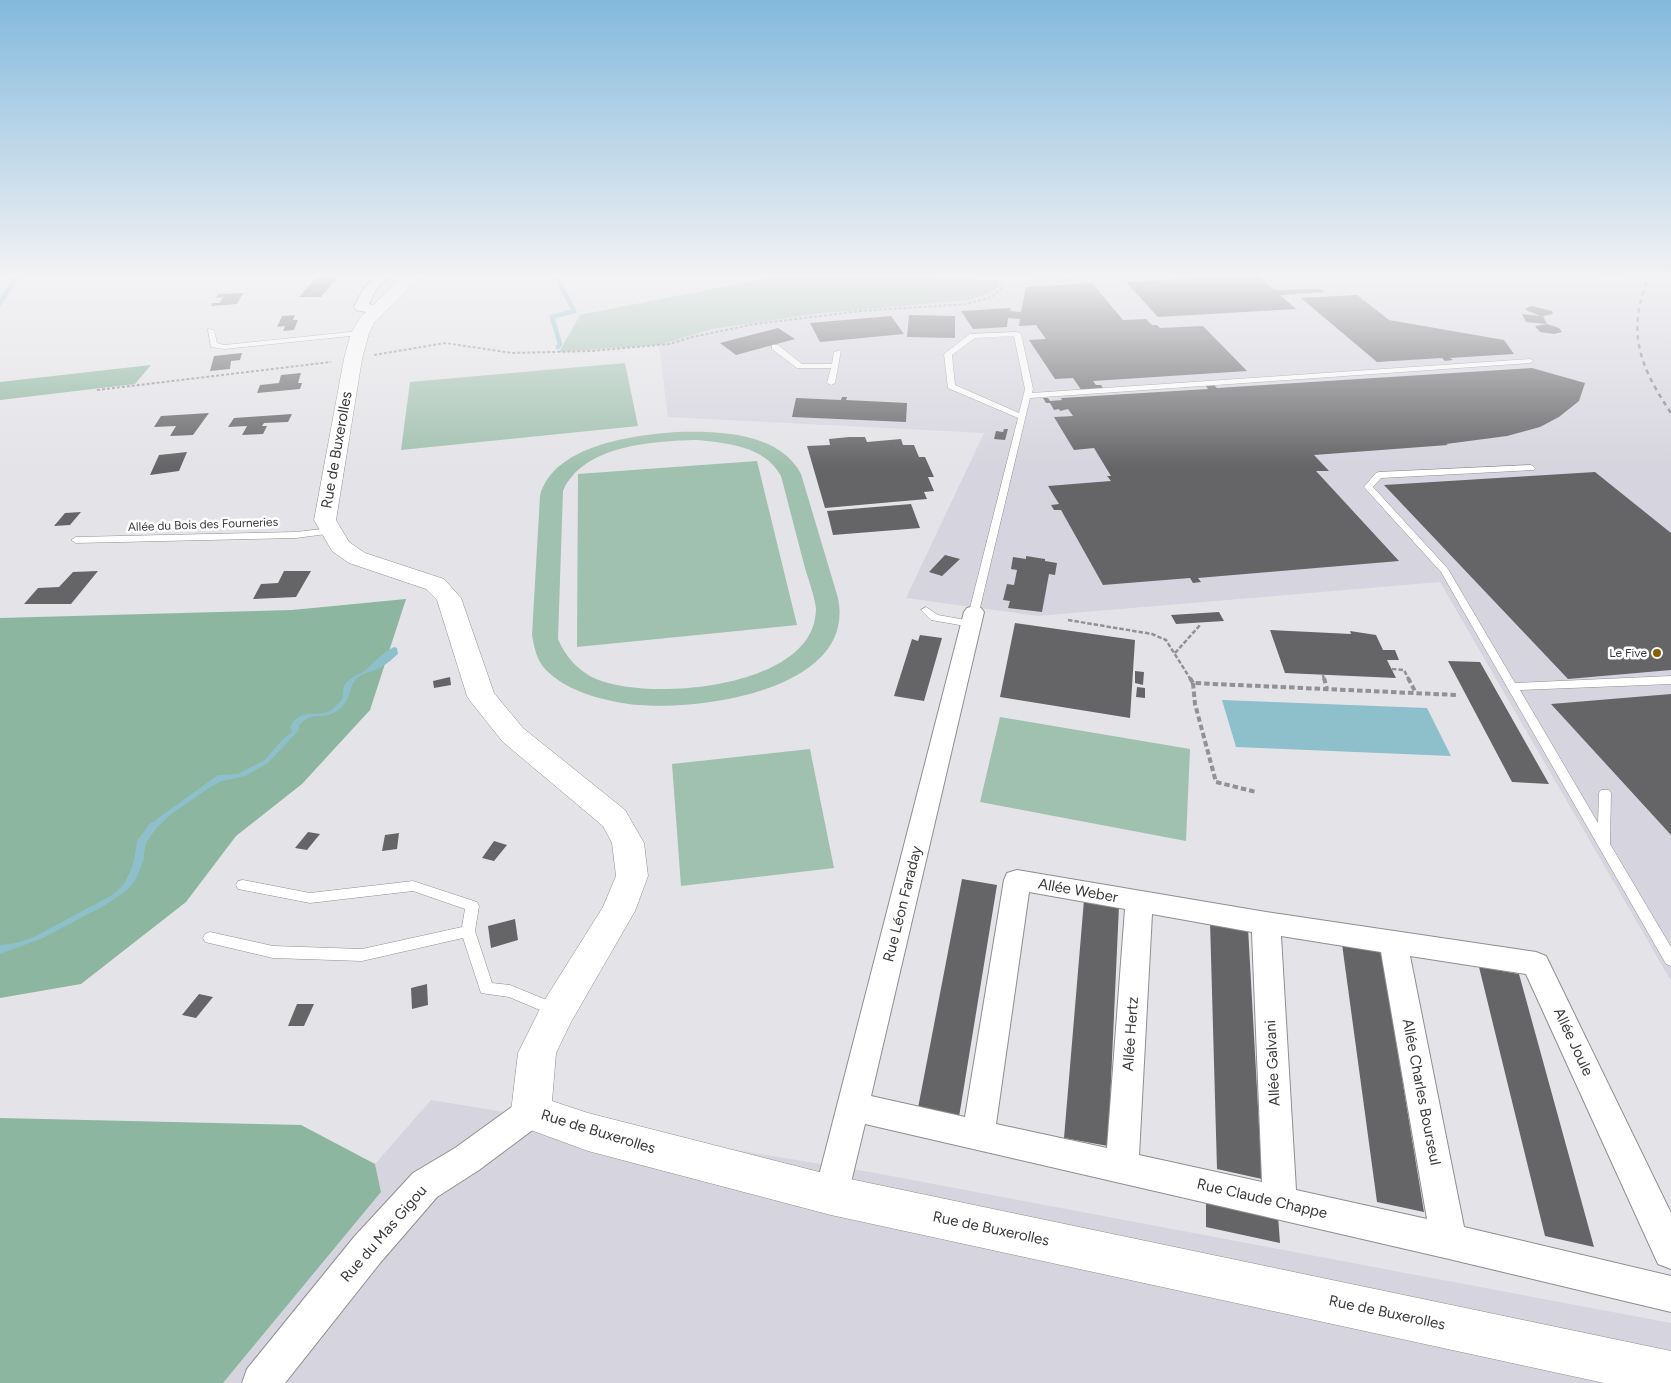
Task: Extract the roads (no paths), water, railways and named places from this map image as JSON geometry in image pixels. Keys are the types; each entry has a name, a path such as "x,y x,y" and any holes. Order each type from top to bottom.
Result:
{"street":[{"name":"Rue de Buxerolles","path":"359,339 325,520 340,546 357,558 435,584 449,598 481,696 513,735 614,818 628,843 632,876 618,911 558,1012 537,1053 531,1112 588,1132 831,1195 1671,1374"},
{"name":"Rue Léon Faraday","path":"831,1195 973,618"},
{"name":"Allée Weber","path":"978,1135 1017,880 1393,942"},
{"name":"Allée Hertz","path":"1122,1167 1139,901"},
{"name":"Allée Galvani","path":"1266,922 1280,1203"},
{"name":"Allée Charles Bourseul","path":"1393,942 1449,1241"},
{"name":"Allée Joule","path":"1393,942 1536,964 1671,1251"},
{"name":"Rue Claude Chappe","path":"853,1107 1449,1241 1671,1294"},
{"name":"Rue du Mas Gigou","path":"262,1383 368,1250 425,1185 466,1159 531,1112"}],"lane":[{"path":"212,339 214,345 224,347 356,346"},
{"path":"969,339 948,354 951,386 1022,417"},
{"path":"926,610 936,618 973,618 1029,388 1018,339"},
{"path":"775,347 800,366 834,366"},
{"path":"831,382 838,352"},
{"path":"1027,396 1530,361"},
{"path":"1531,468 1379,475 1368,486 1445,571 1671,960"},
{"name":"Allée du Bois des Fourneries","path":"76,540 296,534 331,531"},
{"path":"1512,687 1671,680"},
{"path":"1604,844 1605,793"},
{"path":"244,885 310,898 413,886 472,906 468,931 486,989 510,991 558,1012"},
{"path":"210,938 273,952 362,955 468,931"}],"water":[{"path":"394,647 397,648 398,654 380,668 356,679 342,707 332,714 312,717 303,721 299,726 299,730 268,763 245,776 222,781 212,786 171,814 147,837 143,848 144,859 135,881 127,890 107,904 43,938 0,954 0,945 16,943 34,937 114,894 124,884 134,864 137,840 157,819 218,775 238,774 265,760 282,740 292,732 290,727 294,721 302,715 325,713 333,709 343,698 343,691 347,682"},
{"path":"1222,700 1427,708 1451,756 1236,747"}],"waterway":[{"path":"558,339 560,344 558,347"},
{"path":"136,868 143,840 153,826"}],"railway":[{"path":"1638,339 1650,378 1671,413"}],"place":[{"name":"Le Five","path":"1657,653"}]}
